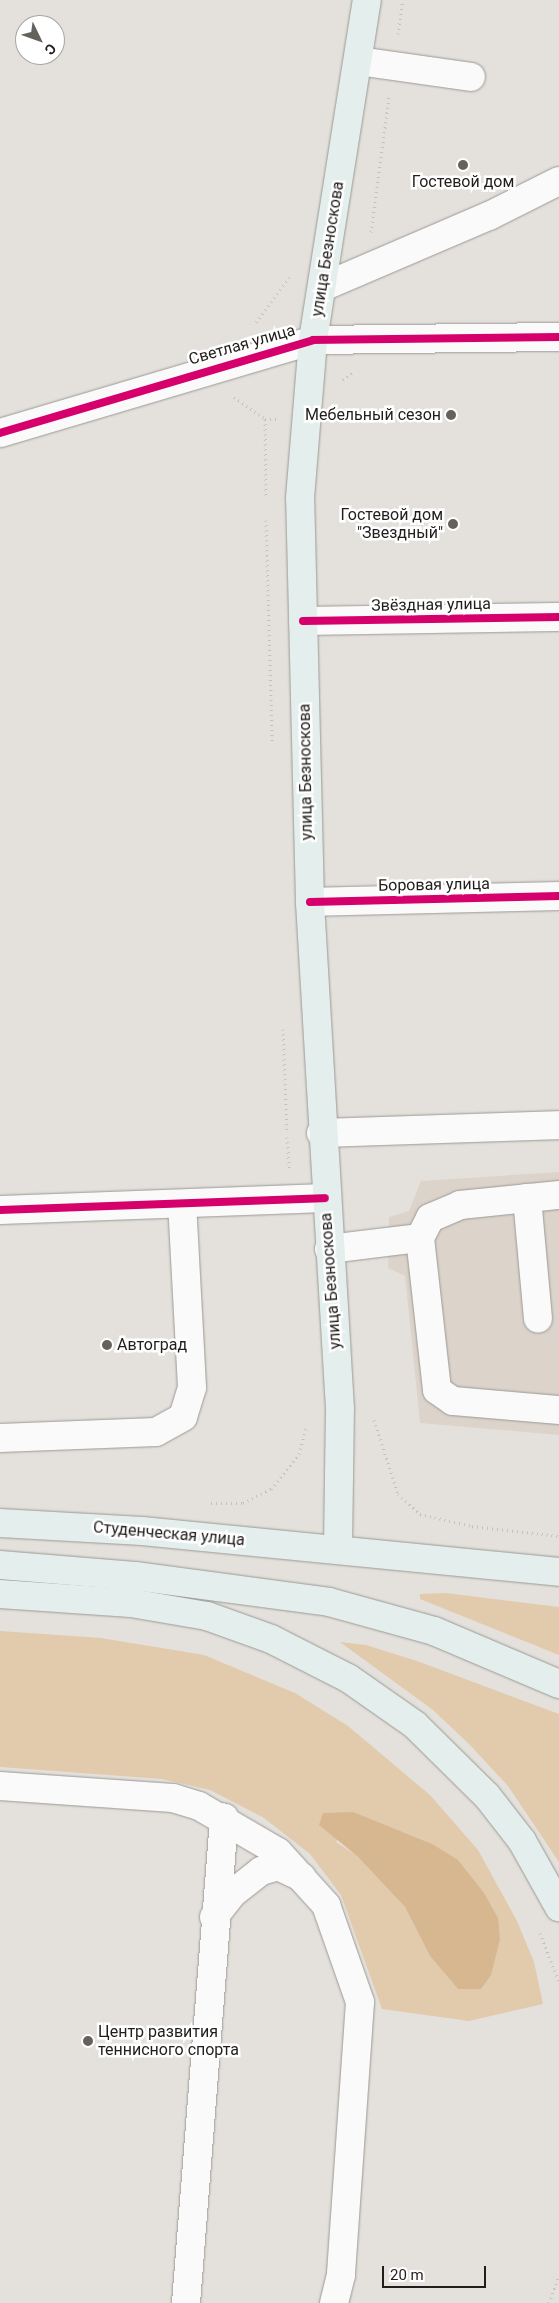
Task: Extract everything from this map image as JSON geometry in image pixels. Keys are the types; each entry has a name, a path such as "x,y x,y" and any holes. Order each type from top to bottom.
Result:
{"main road":[{"name":"улица Безноскова","path":"338,1548 342,1443 321,1133 310,902 303,621 302,465 313,340 359,61 367,0"},
{"name":"Студенческая улица","path":"0,1523 338,1548 559,1572"},
{"path":"0,1566 205,1583 329,1602 434,1631 559,1684"},
{"path":"0,1594 131,1603 206,1616 271,1639 348,1678 415,1725 487,1796 522,1841 559,1908"}],"street":[{"path":"359,61 471,77"},
{"path":"323,287 481,220 559,181"},
{"name":"Светлая улица","path":"0,433 313,340 559,337"},
{"name":"Звёздная улица","path":"303,621 559,617"},
{"name":"Боровая улица","path":"310,902 559,896"},
{"path":"321,1133 559,1124"},
{"path":"559,1195 446,1209 430,1218 420,1238 438,1390 453,1401 559,1410"},
{"path":"0,1210 182,1205 325,1198"},
{"path":"527,1198 538,1318"},
{"path":"0,1438 156,1432 182,1417 192,1387 182,1205"},
{"path":"329,1249 420,1238"},
{"path":"0,1786 173,1798 224,1817 278,1852 314,1888 336,1925 360,2002 341,2275 334,2303"},
{"path":"186,2303 214,1917 224,1817"},
{"path":"214,1917 246,1880 269,1869 295,1870 314,1888"}],"path":[{"path":"252,326 294,268"},
{"path":"535,1922 559,1982"},
{"path":"549,2303 559,2275"}],"shaded area":[{"path":"559,1172 559,1435 420,1423 405,1276 388,1268 389,1217 409,1211 421,1181"},
{"path":"446,1593 559,1607 559,1655 420,1599 420,1594"},
{"path":"0,1631 101,1638 204,1655 295,1693 348,1726 430,1795 478,1850 517,1921 534,1962 543,2004 469,2021 382,2009 341,1895 310,1854 264,1818 210,1790 162,1779 0,1767","holes":["353,1812 378,1824 481,1989 458,1989 430,1956 405,1907 356,1855 336,1842"]},
{"path":"340,1642 366,1645 417,1661 559,1714 559,1862 508,1786 470,1745 433,1710"},
{"path":"353,1812 432,1844 458,1860 484,1893 498,1918 500,1939 491,1975 481,1989 458,1989 430,1956 405,1907 357,1856 319,1825 323,1813"}],"cycle path":[{"path":"0,433 313,340 559,337"},
{"path":"303,621 559,617"},
{"path":"310,902 559,896"},
{"path":"0,1210 325,1198"}],"place":[{"name":"Гостевой дом","path":"463,165"},
{"name":"Мебельный сезон","path":"451,415"},
{"name":"Гостевой дом \"Звездный\"","path":"453,524"},
{"name":"Автоград","path":"107,1345"},
{"name":"Центр развития теннисного спорта","path":"88,2041"}]}
